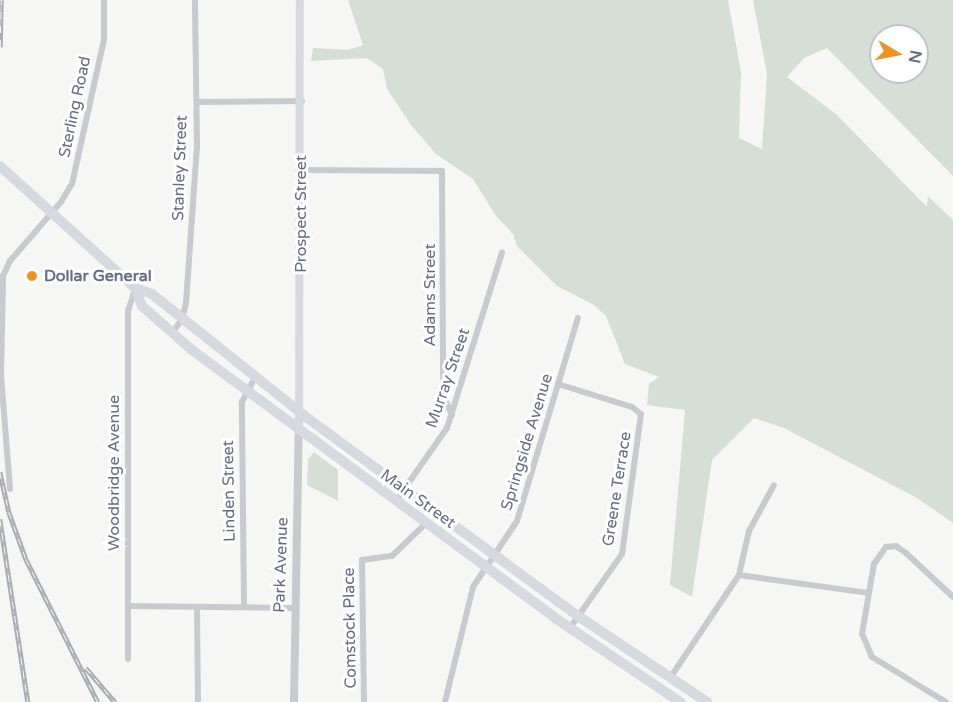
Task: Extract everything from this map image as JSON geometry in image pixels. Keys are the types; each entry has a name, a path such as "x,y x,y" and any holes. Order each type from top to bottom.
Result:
{"highway":[{"name":"Main Street","path":"0,166 135,288 152,294 300,413 578,616 707,702"},
{"name":"Main Street","path":"135,288 142,306 172,333 246,390 570,629 680,702"}],"main road":[{"name":"Prospect Street","path":"299,429 302,101 300,0"}],"street":[{"name":"Sterling Road","path":"10,489 1,375 2,282 10,261 52,213 73,178 104,40 104,0"},
{"name":"Stanley Street","path":"182,319 197,147 195,0"},
{"path":"196,102 302,101"},
{"name":"Adams Street","path":"301,170 442,171 443,395 452,415"},
{"name":"Murray Street","path":"396,501 441,440 452,415 502,252"},
{"name":"Woodbridge Avenue","path":"128,659 128,311 135,288"},
{"name":"Springside Avenue","path":"445,702 473,587 517,521 578,318"},
{"path":"172,333 182,319"},
{"name":"Linden Street","path":"244,607 242,402 246,390 255,378"},
{"name":"Greene Terrace","path":"558,384 639,410 622,554 570,629"},
{"name":"Park Avenue","path":"294,702 293,608 299,429"},
{"path":"669,678 739,575 749,531 774,485"},
{"name":"Comstock Place","path":"364,702 362,560 392,556 426,523"},
{"path":"946,702 869,652 862,634 868,593 878,555 886,547 896,546 953,597"},
{"path":"739,575 868,593"},
{"path":"128,606 293,608"},
{"path":"197,607 198,702"}],"shaded area":[{"path":"348,0 728,0 741,72 739,138 762,149 767,74 753,0 953,0 953,176 827,48 804,58 787,77 836,114 927,207 928,196 953,220 953,523 917,498 784,428 754,418 712,460 692,597 670,585 685,410 647,405 649,384 659,377 625,364 606,316 594,305 557,286 517,246 513,234 496,216 473,179 436,154 411,125 387,89 383,69 367,58 311,61 313,48 348,50 363,45"},
{"path":"314,452 338,470 338,501 307,485 308,459"}],"railway":[{"path":"0,47 1,0"},
{"path":"0,472 9,512 26,559 98,702"},
{"path":"0,519 28,702"},
{"path":"86,668 115,702"}],"place":[{"name":"Dollar General","path":"32,276"}]}
